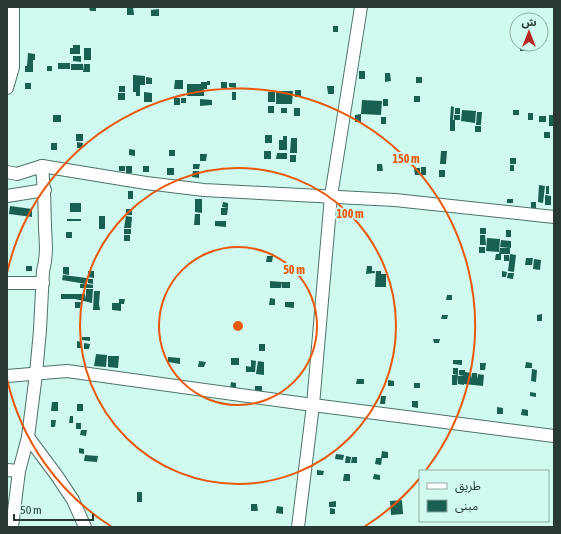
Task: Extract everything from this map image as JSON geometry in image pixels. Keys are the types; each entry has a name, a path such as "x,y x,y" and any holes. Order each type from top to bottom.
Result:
{"street":[{"path":"7,88 12,67 13,7"},
{"path":"298,527 313,405 331,196 360,7"},
{"path":"12,527 13,471 28,437 36,374 43,271 46,251 42,166"},
{"path":"7,172 17,174 42,166 146,183 204,190 395,200 554,217"},
{"path":"7,196 44,190"},
{"path":"7,283 43,283"},
{"path":"7,376 67,371 554,436"},
{"path":"28,437 73,500 85,527"}],"building":[{"path":"89,7 96,7 96,11 90,11"},
{"path":"127,7 133,7 134,15 127,15"},
{"path":"159,9 159,16 151,16 151,10"},
{"path":"333,26 338,26 338,32 333,32"},
{"path":"73,45 80,45 80,54 70,54 70,48 73,48"},
{"path":"84,48 91,48 91,60 84,60"},
{"path":"28,53 35,54 35,60 33,60 33,72 25,72"},
{"path":"73,56 81,56 81,62 73,61"},
{"path":"58,63 70,63 70,69 58,69"},
{"path":"71,64 83,64 83,70 71,70"},
{"path":"84,64 90,64 90,72 83,72"},
{"path":"47,66 52,66 52,71 47,71"},
{"path":"359,71 365,71 365,79 359,79"},
{"path":"385,73 390,73 391,81 385,82"},
{"path":"133,75 145,76 145,85 140,85 140,96 136,96 136,92 133,92"},
{"path":"146,77 152,78 152,84 146,84"},
{"path":"416,77 422,77 422,83 416,83"},
{"path":"175,80 183,80 183,89 174,89"},
{"path":"210,81 210,85 207,85 207,89 204,89 204,96 187,96 187,84 201,84 201,82"},
{"path":"221,82 227,82 227,88 221,88"},
{"path":"25,83 31,83 31,89 25,89"},
{"path":"229,83 236,83 236,88 229,87"},
{"path":"119,86 125,86 125,92 119,92"},
{"path":"327,86 334,86 334,94 328,94"},
{"path":"295,90 301,90 301,97 295,97"},
{"path":"276,91 293,91 292,104 276,104"},
{"path":"144,92 152,93 152,102 144,102"},
{"path":"232,92 236,92 236,100 232,100"},
{"path":"268,92 275,92 275,102 268,102"},
{"path":"118,93 125,93 125,100 118,100"},
{"path":"414,96 420,96 420,102 414,102"},
{"path":"174,98 180,98 180,105 174,105"},
{"path":"181,98 186,98 186,103 181,103"},
{"path":"200,99 212,100 212,105 200,106"},
{"path":"383,99 388,99 388,106 383,106"},
{"path":"362,100 382,101 381,115 361,114"},
{"path":"268,106 274,106 274,113 268,113"},
{"path":"451,106 454,107 453,120 450,120"},
{"path":"281,108 287,108 287,113 281,113"},
{"path":"294,108 300,108 300,116 294,116"},
{"path":"455,108 460,108 460,114 455,114"},
{"path":"462,110 476,111 475,123 461,121"},
{"path":"513,110 519,110 519,115 513,115"},
{"path":"477,112 482,112 481,125 476,125"},
{"path":"528,113 533,113 533,120 528,120"},
{"path":"361,114 361,122 355,122 355,115"},
{"path":"53,115 61,115 61,122 53,122"},
{"path":"454,115 460,115 460,120 454,120"},
{"path":"549,115 554,115 554,126 549,126"},
{"path":"539,116 546,116 546,122 539,122"},
{"path":"381,117 386,117 386,124 381,124"},
{"path":"450,120 455,120 455,131 450,131"},
{"path":"475,126 481,126 481,132 475,132"},
{"path":"544,132 550,132 550,138 544,138"},
{"path":"76,134 83,134 83,141 76,141"},
{"path":"265,135 272,135 272,143 265,143"},
{"path":"283,136 287,136 287,150 279,150 279,140 283,140"},
{"path":"291,138 297,138 297,153 290,153"},
{"path":"77,142 83,143 82,148 77,148"},
{"path":"51,143 57,143 57,150 51,150"},
{"path":"129,149 135,150 135,156 129,155"},
{"path":"169,150 175,150 175,156 169,156"},
{"path":"264,151 271,151 271,159 264,159"},
{"path":"441,151 447,151 446,164 440,164"},
{"path":"277,153 287,153 287,159 276,159"},
{"path":"200,154 207,154 206,161 200,161"},
{"path":"290,155 296,155 296,162 290,162"},
{"path":"510,158 516,158 516,164 510,164"},
{"path":"193,164 200,164 199,169 193,169"},
{"path":"377,164 382,164 383,171 377,171"},
{"path":"510,165 514,165 514,171 510,171"},
{"path":"119,166 125,166 125,171 119,171"},
{"path":"126,166 132,166 132,173 126,173"},
{"path":"143,166 149,166 149,172 143,172"},
{"path":"421,167 426,167 426,175 421,175"},
{"path":"167,168 174,168 174,175 167,175"},
{"path":"414,168 420,168 420,175 415,175"},
{"path":"439,170 445,170 445,177 439,177"},
{"path":"193,171 199,171 199,178 192,177"},
{"path":"539,185 545,186 543,203 538,202"},
{"path":"546,186 549,186 549,194 546,194"},
{"path":"128,191 133,191 133,199 128,199"},
{"path":"545,195 551,196 551,205 545,205"},
{"path":"195,199 202,199 202,213 195,212"},
{"path":"507,199 513,199 513,203 507,203"},
{"path":"223,202 228,203 228,208 222,207"},
{"path":"531,202 536,202 536,208 531,208"},
{"path":"70,203 81,203 81,212 70,212"},
{"path":"10,206 32,209 32,217 9,214"},
{"path":"221,208 228,208 227,215 221,215"},
{"path":"126,209 132,209 132,215 126,215"},
{"path":"195,214 200,214 200,225 194,225"},
{"path":"99,216 105,216 105,229 99,229"},
{"path":"126,216 132,217 131,228 124,228"},
{"path":"67,219 81,219 81,221 67,221"},
{"path":"215,221 226,221 226,227 215,226"},
{"path":"480,228 486,228 486,234 480,234"},
{"path":"124,229 131,229 131,234 124,234"},
{"path":"506,230 511,230 511,237 506,237"},
{"path":"66,232 72,232 72,238 66,238"},
{"path":"124,235 130,235 130,241 124,241"},
{"path":"480,235 485,235 486,245 480,245"},
{"path":"487,238 500,239 499,252 486,251"},
{"path":"501,240 511,241 511,248 500,247"},
{"path":"479,247 485,247 485,253 479,253"},
{"path":"500,248 510,248 510,254 501,254 501,260 495,260 496,254 499,254"},
{"path":"510,254 516,255 514,272 508,271"},
{"path":"504,255 509,255 509,261 504,261"},
{"path":"267,256 273,256 272,262 266,262"},
{"path":"526,258 533,258 532,265 525,265"},
{"path":"534,259 541,260 540,270 533,269"},
{"path":"26,266 32,266 32,271 26,271"},
{"path":"367,266 372,266 372,271 375,271 375,273 366,274"},
{"path":"63,267 69,267 69,275 63,274"},
{"path":"88,271 94,271 94,278 88,277"},
{"path":"376,271 381,271 381,274 386,274 386,287 375,287"},
{"path":"502,271 507,272 506,277 502,277"},
{"path":"508,273 514,273 513,279 507,278"},
{"path":"63,275 87,278 87,284 93,285 93,288 80,288 80,284 86,284 62,280"},
{"path":"88,279 93,279 93,284 88,283"},
{"path":"270,281 282,282 281,288 270,288"},
{"path":"282,282 290,282 290,288 282,288"},
{"path":"86,289 93,289 92,303 75,299 61,299 61,294 85,294 86,299"},
{"path":"94,291 100,291 100,310 93,310"},
{"path":"447,295 452,295 452,300 446,300"},
{"path":"270,298 275,299 275,305 269,305"},
{"path":"119,299 125,299 124,304 121,304 121,311 112,310 112,303 119,303"},
{"path":"75,302 81,302 80,308 75,308"},
{"path":"285,302 294,302 294,308 285,307"},
{"path":"542,314 542,321 537,321 537,315"},
{"path":"442,315 448,315 447,319 441,319"},
{"path":"82,337 90,337 90,341 82,340"},
{"path":"433,339 440,339 439,343 434,343"},
{"path":"77,341 82,342 81,348 77,348"},
{"path":"84,343 90,344 89,349 84,349"},
{"path":"259,344 265,344 265,351 259,351"},
{"path":"96,354 107,355 106,367 94,366"},
{"path":"108,356 119,356 118,368 108,367"},
{"path":"168,357 180,358 180,364 168,362"},
{"path":"231,358 239,358 239,365 231,365"},
{"path":"251,360 256,361 255,372 246,372 246,366 251,367"},
{"path":"453,360 462,360 462,365 453,364"},
{"path":"199,361 206,362 204,367 198,367"},
{"path":"258,361 264,362 264,375 256,374"},
{"path":"526,362 532,363 532,368 525,368"},
{"path":"480,363 486,363 485,370 480,370"},
{"path":"453,368 458,368 458,375 453,374"},
{"path":"532,369 537,370 536,382 531,381"},
{"path":"459,370 465,370 465,372 471,373 471,379 472,373 477,373 477,379 478,374 484,375 483,386 464,384 464,376 459,375"},
{"path":"452,375 458,375 457,385 452,385"},
{"path":"458,376 464,376 464,385 458,384"},
{"path":"357,379 364,379 364,384 356,384"},
{"path":"388,380 394,381 394,386 388,386"},
{"path":"231,382 236,383 236,389 230,389"},
{"path":"414,383 420,383 420,388 414,388"},
{"path":"255,386 262,386 262,392 255,391"},
{"path":"530,392 536,393 536,397 530,396"},
{"path":"381,396 386,396 385,404 380,404"},
{"path":"412,401 418,401 418,408 412,407"},
{"path":"52,402 58,402 58,411 51,411"},
{"path":"77,404 83,404 83,411 77,411"},
{"path":"497,407 503,408 503,414 497,414"},
{"path":"522,409 528,410 528,416 521,415"},
{"path":"70,416 73,416 73,423 69,423"},
{"path":"51,420 56,420 55,427 51,427"},
{"path":"76,423 81,423 81,429 76,429"},
{"path":"81,430 87,430 86,436 80,435"},
{"path":"79,448 84,449 84,454 79,453"},
{"path":"382,451 388,452 388,458 381,458"},
{"path":"336,454 344,455 343,460 335,459"},
{"path":"85,455 98,456 97,462 84,461"},
{"path":"346,456 351,457 350,463 345,463"},
{"path":"352,457 357,457 357,463 351,463"},
{"path":"376,458 382,458 381,465 375,464"},
{"path":"317,470 324,471 323,475 317,475"},
{"path":"344,474 350,474 350,481 343,481"},
{"path":"374,474 380,475 380,480 373,479"},
{"path":"137,492 142,492 142,502 137,502"},
{"path":"402,500 403,514 391,515 390,501"},
{"path":"336,501 336,507 329,507 329,502"},
{"path":"251,504 257,504 258,511 251,511"},
{"path":"277,506 283,507 283,514 276,513"},
{"path":"330,508 335,509 335,514 330,514"}]}
